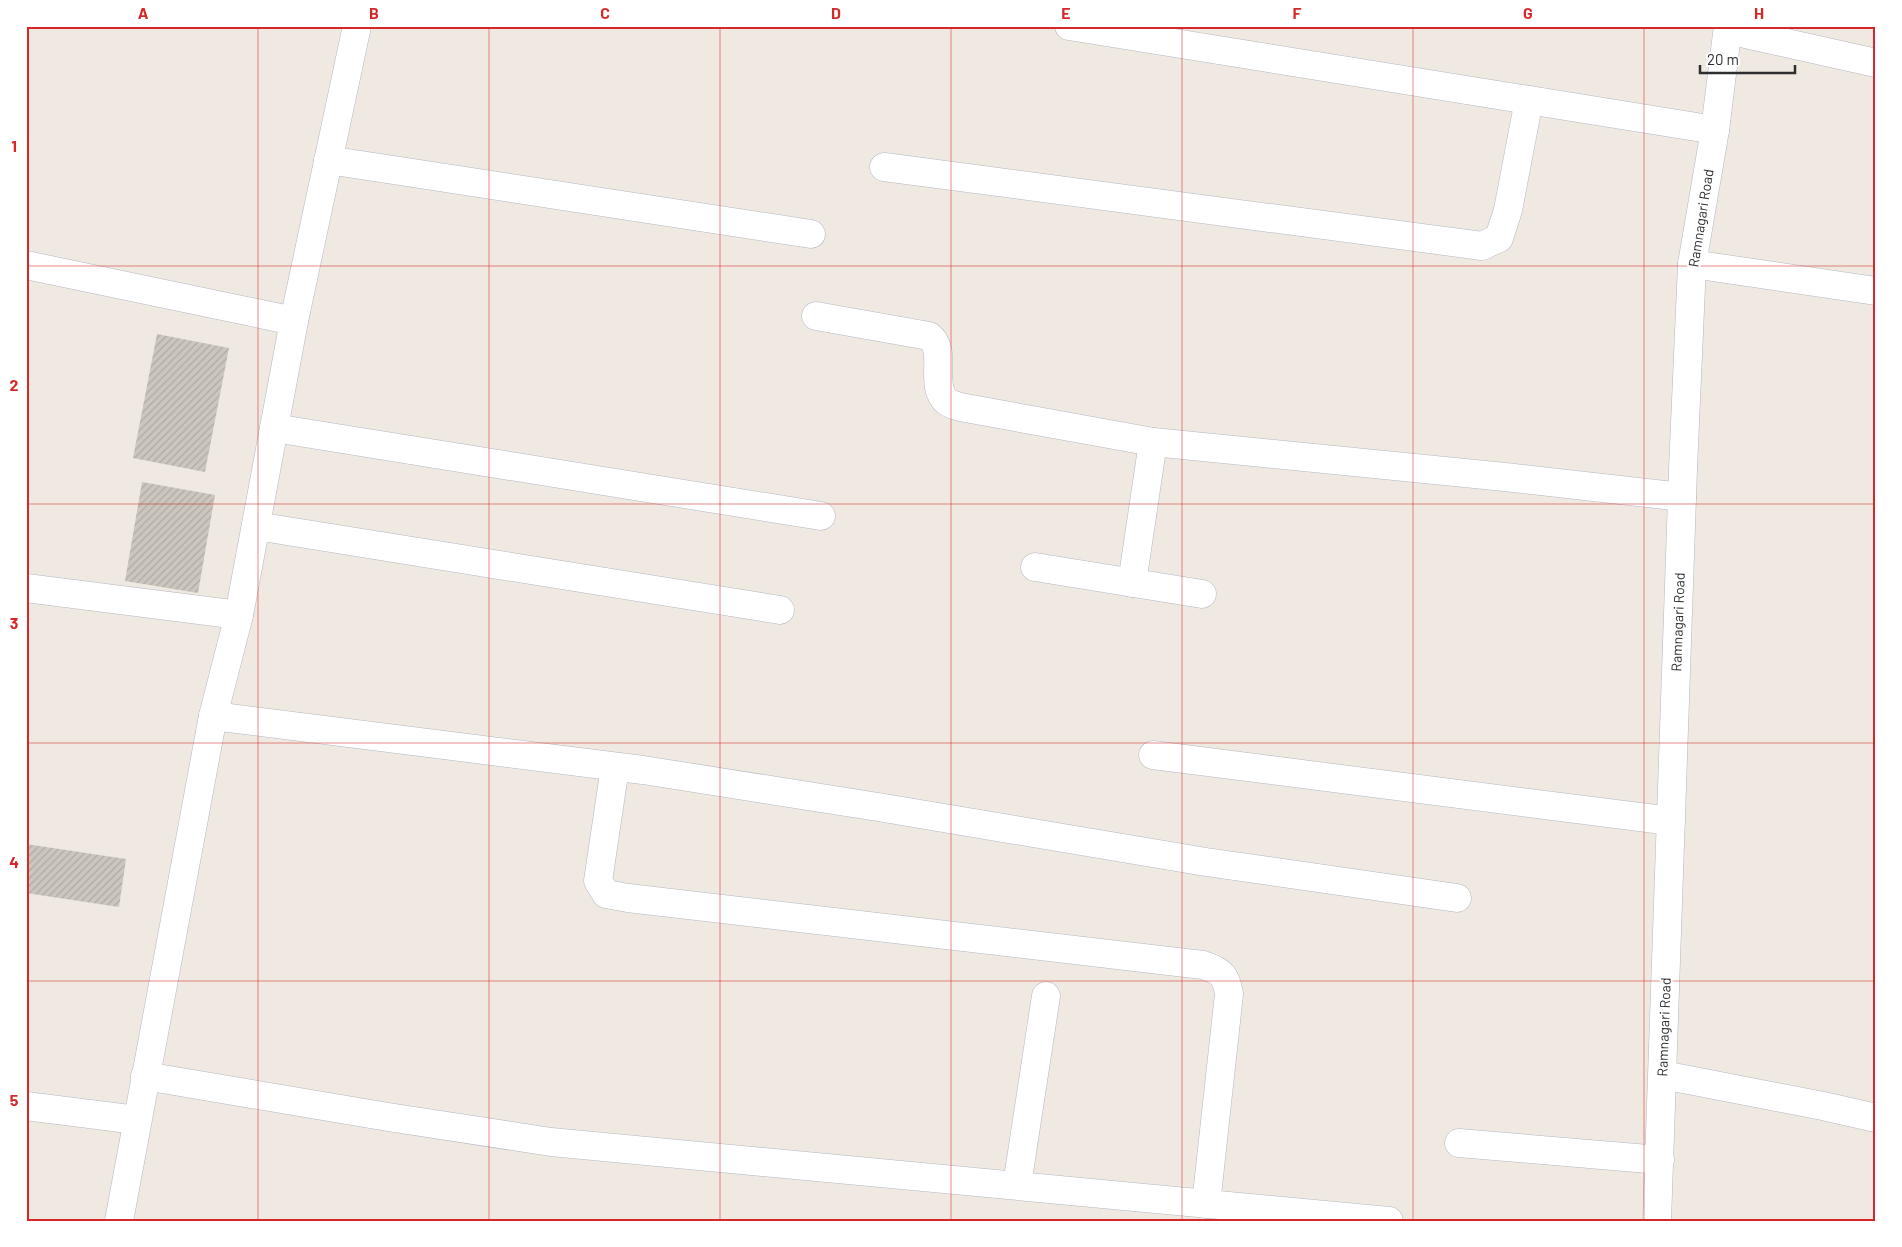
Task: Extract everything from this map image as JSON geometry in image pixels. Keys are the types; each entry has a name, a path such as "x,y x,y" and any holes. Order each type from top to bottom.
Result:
{"street":[{"path":"119,1221 212,716 239,615 294,321 356,26"},
{"path":"1069,26 1716,130"},
{"path":"1728,28 1876,63"},
{"name":"Ramnagari Road","path":"1657,1221 1692,264 1716,130 1728,28"},
{"path":"884,167 1482,246 1499,238 1502,229 1508,210 1529,100"},
{"path":"328,160 811,234"},
{"path":"1692,264 1876,291"},
{"path":"26,265 294,321"},
{"path":"816,316 929,336 934,339 940,390 943,398 949,403 960,407 1154,442 1505,477 1682,497"},
{"path":"274,428 821,516"},
{"path":"1132,583 1154,442"},
{"path":"256,526 780,610"},
{"path":"1035,567 1202,594"},
{"path":"26,588 239,615"},
{"path":"212,716 615,767 878,807 1206,862 1457,898"},
{"path":"1152,755 1671,821"},
{"path":"615,767 598,881 606,894 1202,965 1214,968 1222,974 1227,983 1229,994 1206,1204"},
{"path":"1017,1185 1046,996"},
{"path":"1662,1075 1876,1118"},
{"path":"145,1076 551,1142 1389,1221"},
{"path":"26,1106 137,1120"},
{"path":"1459,1143 1660,1160"}],"building":[{"path":"157,334 229,348 205,472 133,458"},
{"path":"142,482 215,495 198,593 125,581"},
{"path":"26,844 126,859 119,907 26,893"}]}
